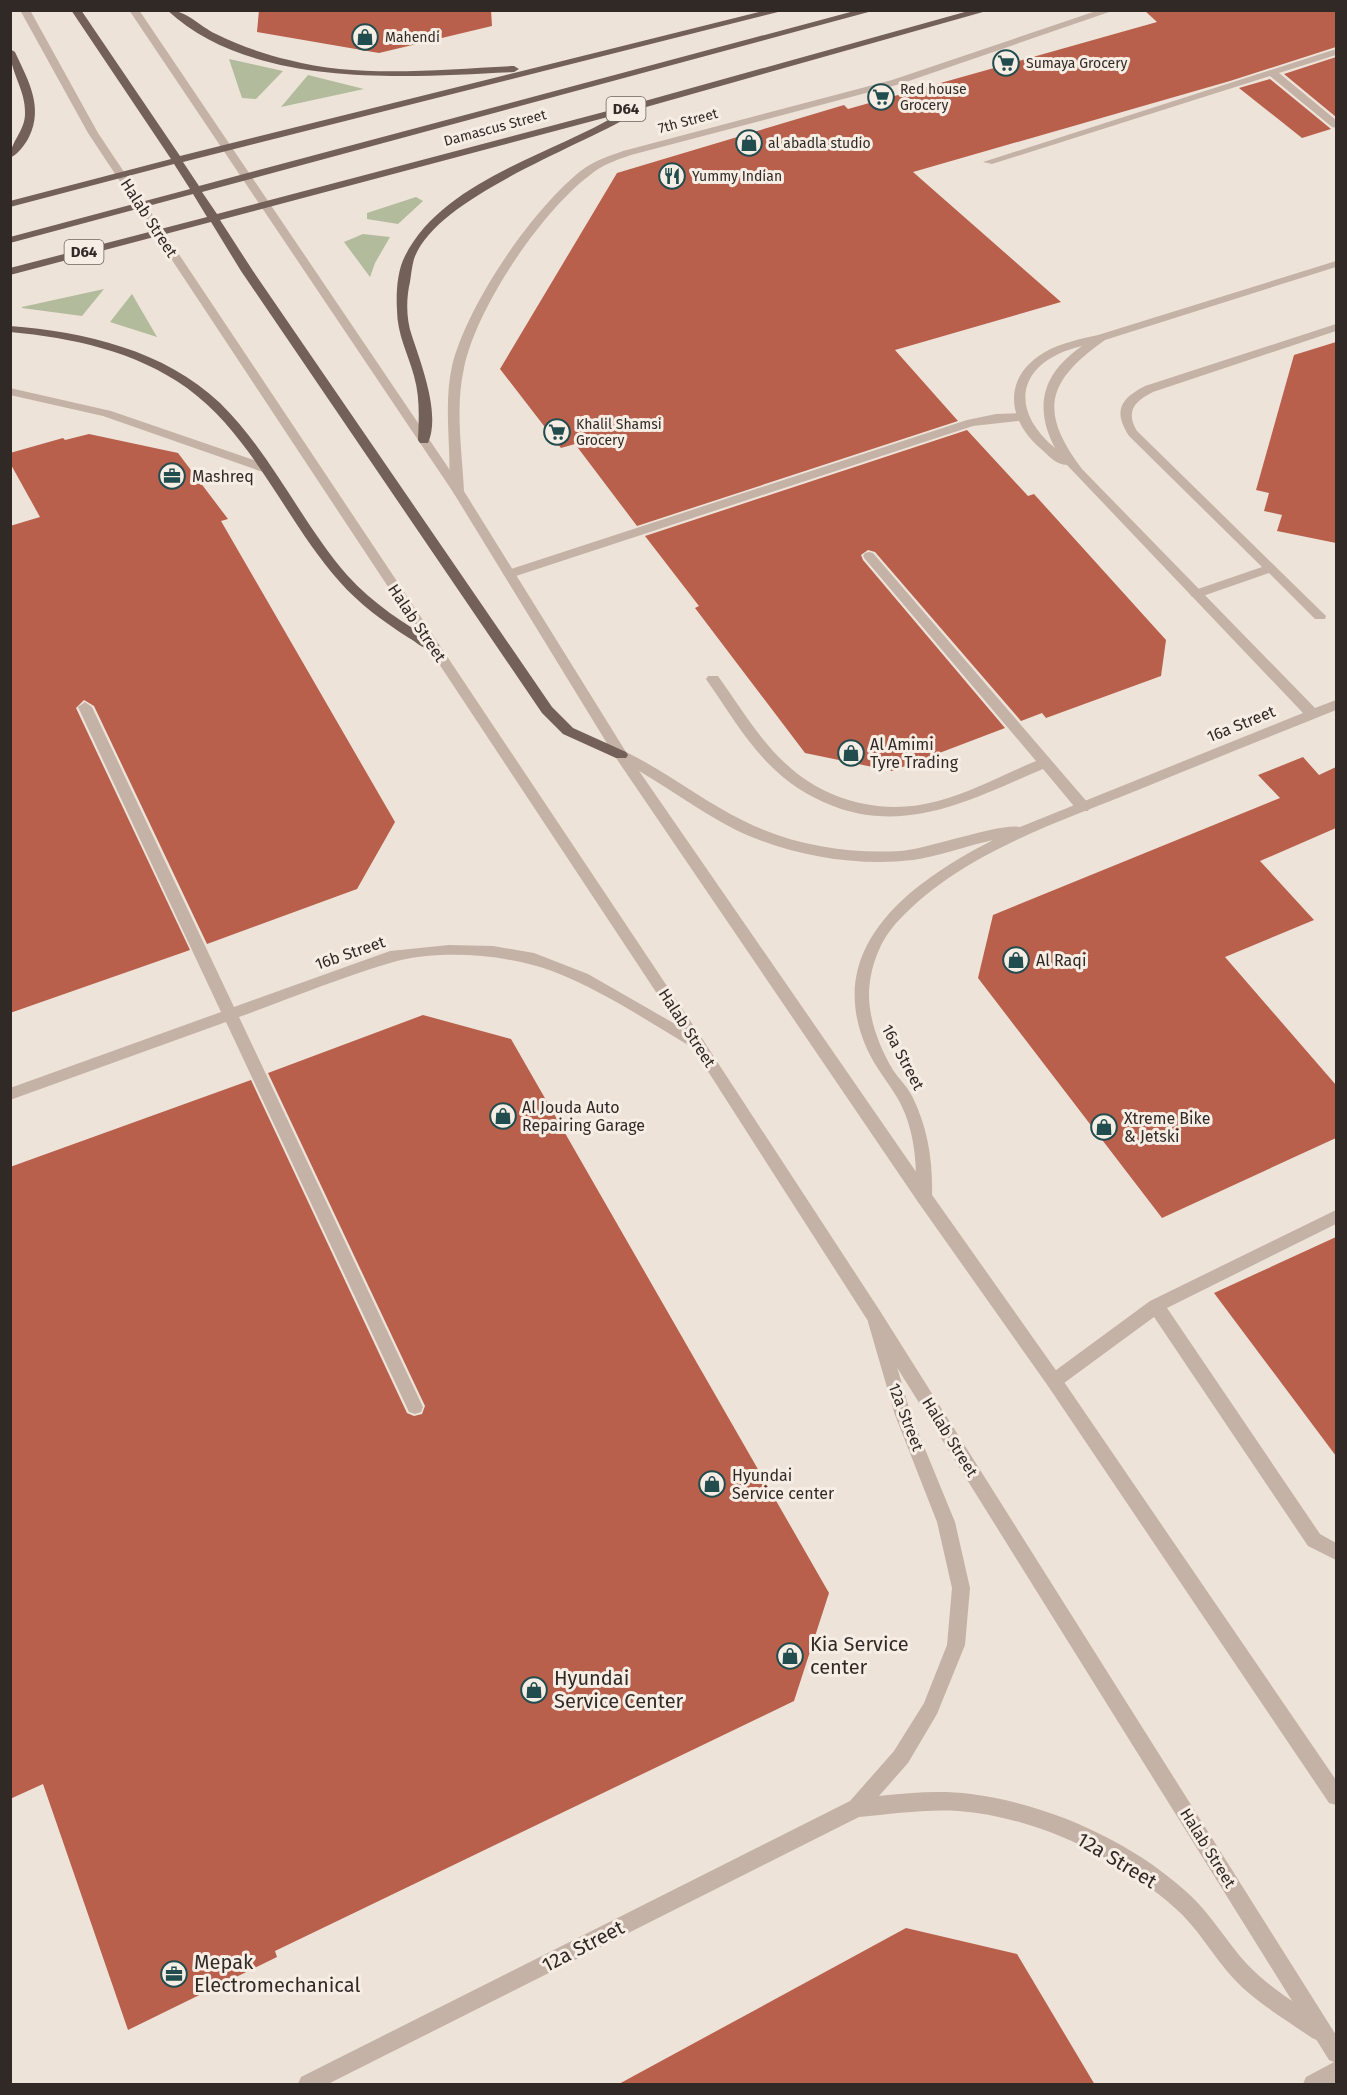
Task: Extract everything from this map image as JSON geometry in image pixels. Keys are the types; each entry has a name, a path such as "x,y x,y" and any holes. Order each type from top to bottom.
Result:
{"main road":[{"path":"76,10 197,190 247,271 547,710 568,731 621,755"},
{"path":"172,10 189,24 215,39 253,54 298,66 381,73 550,67"},
{"path":"10,204 227,147 781,10"},
{"path":"10,240 871,10"},
{"name":"Damascus Street","path":"10,272 638,106 985,10"},
{"path":"10,52 29,94 32,108 30,126 22,143 10,155"},
{"path":"424,440 424,400 421,381 404,326 402,289 410,257 422,237 454,205 487,183 575,144 638,106"},
{"path":"10,329 81,337 125,351 166,370 201,393 235,428 342,578 367,603 433,647"}],"street":[{"name":"Halab Street","path":"24,10 88,125 120,175 698,1044 874,1316 1336,2053"},
{"path":"134,10 458,491 621,755 924,1197 1054,1381 1336,1796"},
{"name":"7th Street","path":"458,491 454,405 458,366 475,320 514,256 536,226 571,185 586,172 604,161 627,153 896,82 1110,10"},
{"path":"988,162 1336,52"},
{"path":"1273,73 1336,125"},
{"path":"1078,472 1044,446 1022,417 1018,402 1018,387 1025,374 1036,362 1065,346 1101,338 1336,264"},
{"path":"1320,616 1133,433 1126,425 1124,416 1126,407 1139,394 1149,389 1336,327"},
{"path":"1101,338 1069,361 1058,375 1051,390 1047,406 1048,422 1054,439 1078,472 1313,715"},
{"path":"10,390 77,405 126,420 264,468"},
{"path":"509,574 971,423 996,418 1022,417"},
{"path":"869,556 1083,807"},
{"path":"1196,594 1270,568"},
{"path":"713,679 777,765 798,784 823,798 853,807 884,812 934,807 1045,762"},
{"name":"16a Street","path":"924,1197 926,1173 917,1125 906,1098 875,1049 865,1024 862,998 864,975 870,954 881,933 895,915 926,888 1024,830 1336,705"},
{"path":"85,707 415,1407"},
{"name":"16a Street","path":"621,755 673,782 719,814 746,828 815,849 869,856 901,856 1024,830"},
{"name":"16b Street","path":"10,1095 390,957 429,951 470,950 509,954 547,963 582,977 698,1044"},
{"path":"1054,1381 1156,1306 1336,1217"},
{"path":"1156,1306 1314,1540 1336,1552"},
{"name":"12a Street","path":"857,1808 902,1757 931,1708 956,1645 962,1588 946,1522 903,1415 874,1316"},
{"name":"12a Street","path":"308,2085 857,1808 923,1802 970,1803 1051,1823 1133,1865 1183,1902 1248,1978 1264,1993 1324,2034"},
{"path":"1313,2085 1336,2071"}],"green space":[{"path":"229,59 283,71 256,99 242,98"},
{"path":"308,75 364,89 281,107"},
{"path":"416,197 423,201 398,224 367,219 367,213"},
{"path":"363,234 390,237 370,277 344,242"},
{"path":"104,289 82,316 22,308 22,307"},
{"path":"132,294 157,337 110,322"}],"building":[{"path":"259,10 491,10 492,26 379,53 257,32"},
{"path":"1144,10 1336,10 1336,47 1230,81 913,172 1061,302 895,350 958,421 637,526 575,444 561,448 500,369 617,173 844,105 848,109 1157,22"},
{"path":"1336,57 1336,117 1284,74"},
{"path":"1270,79 1331,129 1302,138 1239,88"},
{"path":"1336,342 1336,543 1277,531 1282,515 1264,511 1269,493 1256,490 1294,355"},
{"path":"967,430 1028,496 1034,494 1166,640 1161,676 1046,718 1042,713 1021,721 875,552 868,550 861,555 863,560 1005,728 892,771 805,753 695,608 699,606 645,536"},
{"path":"89,434 178,453 228,519 221,521 395,822 357,889 207,944 94,706 84,700 76,708 190,950 10,1013 10,526 40,517 10,463 10,453 63,438 65,440"},
{"path":"1303,757 1319,775 1336,767 1336,828 1260,861 1314,920 1225,957 1336,1085 1336,1138 1162,1218 978,978 993,915 1280,798 1258,775"},
{"path":"423,1015 511,1039 829,1593 794,1701 275,1951 277,1957 128,2030 43,1784 10,1799 10,1167 251,1080 407,1413 414,1416 422,1414 425,1406 268,1073"},
{"path":"1336,1237 1336,1456 1214,1293"},
{"path":"906,1928 1017,1954 1095,2085 617,2085"}],"place":[{"name":"Mahendi","path":"365,37"},
{"name":"Sumaya Grocery","path":"1006,63"},
{"name":"Red house Grocery","path":"881,97"},
{"name":"al abadla studio","path":"749,143"},
{"name":"Yummy Indian","path":"672,176"},
{"name":"Khalil Shamsi Grocery","path":"557,432"},
{"name":"Mashreq","path":"172,476"},
{"name":"Al Amimi Tyre Trading","path":"851,753"},
{"name":"Al Raqi","path":"1016,960"},
{"name":"Al Jouda Auto Repairing Garage","path":"503,1116"},
{"name":"Xtreme Bike & Jetski","path":"1104,1127"},
{"name":"Hyundai Service center","path":"712,1484"},
{"name":"Kia Service center","path":"790,1656"},
{"name":"Hyundai Service Center","path":"534,1690"},
{"name":"Mepak Electromechanical","path":"174,1974"}]}
